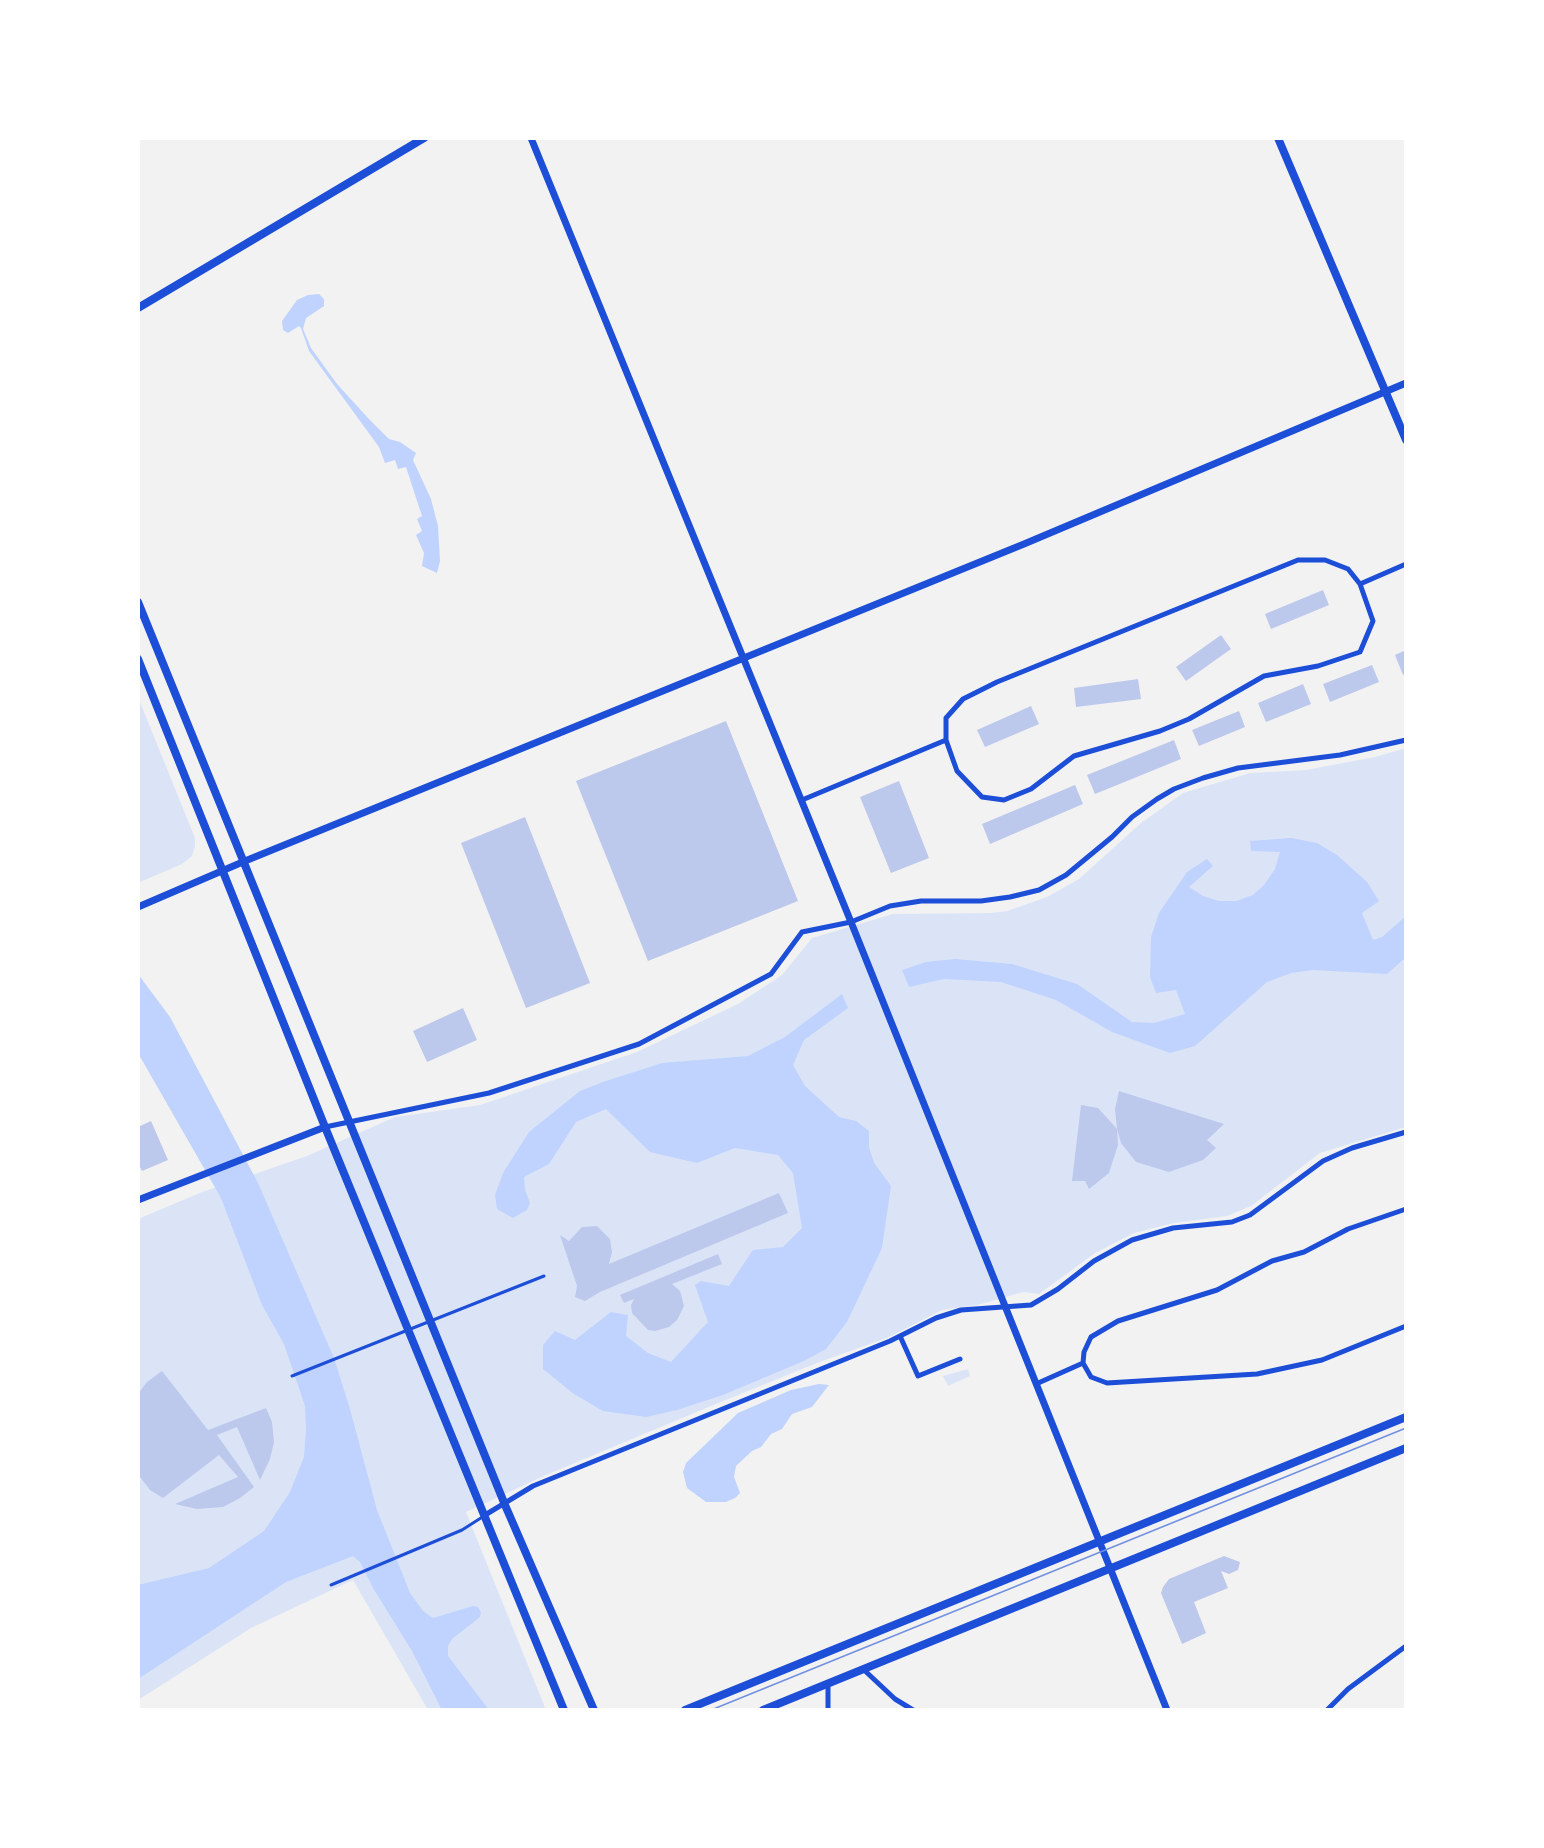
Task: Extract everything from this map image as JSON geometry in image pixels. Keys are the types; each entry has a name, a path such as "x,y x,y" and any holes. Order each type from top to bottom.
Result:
{"main road":[{"path":"138,308 424,138"},
{"path":"1278,138 1406,440"},
{"path":"138,602 505,1505 594,1710"},
{"path":"138,659 225,871 325,1127 564,1710"},
{"path":"685,1710 1100,1544 1406,1417"},
{"path":"763,1710 1406,1448"}],"street":[{"path":"531,138 745,659 1167,1710"},
{"path":"138,907 244,861 745,659 1406,383"},
{"path":"1298,560 1325,560 1348,569 1360,584 1373,621 1360,652 1318,666 1264,676 1189,719 1160,731 1074,756 1031,789 1004,800 982,797 957,771 946,740 946,718 963,699 997,682 1298,560"},
{"path":"1360,584 1406,564"},
{"path":"802,800 946,740"},
{"path":"138,1200 325,1127 349,1120 489,1093 639,1044 771,974 802,932 851,922 890,906 921,901 981,901 1040,890 1066,875 1112,837 1132,817 1174,789 1238,768 1340,755 1406,740"},
{"path":"485,1515 533,1486 900,1336 936,1318 961,1310 1031,1305 1058,1289 1094,1260 1132,1240 1173,1228 1232,1222 1250,1215 1323,1161 1352,1148 1406,1132"},
{"path":"1406,1209 1348,1229 1304,1252 1272,1260 1217,1290 1118,1321 1091,1337 1084,1352 1083,1363 1091,1377 1107,1383 1153,1378 1239,1376 1322,1360 1406,1326"},
{"path":"900,1336 918,1376 960,1359"},
{"path":"1036,1384 1083,1363"},
{"path":"1327,1710 1348,1689 1406,1646"},
{"path":"862,1669 895,1699 913,1710"},
{"path":"828,1683 828,1710"}],"lane":[{"path":"292,1376 544,1276"},
{"path":"331,1585 462,1530 485,1515"}],"shaded area":[{"path":"138,697 195,838 195,846 192,856 182,864 138,883"},
{"path":"1406,748 1406,1127 1320,1153 1251,1206 1227,1216 1174,1223 1134,1233 1095,1253 1039,1294 1023,1292 978,1305 942,1310 887,1338 822,1361 711,1406 546,1475 466,1512 546,1710 428,1710 353,1580 251,1628 138,1700 138,1219 202,1192 307,1156 395,1117 480,1105 637,1052 738,1004 782,975 812,938 893,914 991,913 1007,911 1047,897 1079,879 1141,823 1183,793 1250,773 1306,770 1375,757"},
{"path":"968,1369 970,1376 948,1386 943,1376"}],"water":[{"path":"319,294 324,299 324,306 306,318 303,329 311,348 337,384 389,439 400,442 416,453 413,460 431,499 438,526 440,561 437,573 422,566 424,553 416,535 422,531 417,519 422,516 406,467 398,469 395,460 385,463 379,447 309,351 301,328 299,326 288,333 283,330 282,321 297,300 308,295"},
{"path":"1292,838 1317,843 1337,855 1367,882 1379,901 1362,913 1373,940 1382,937 1406,916 1406,957 1387,974 1313,970 1291,973 1267,982 1195,1046 1170,1053 1112,1032 1056,1000 1001,982 944,979 909,987 902,970 926,962 955,959 1012,964 1077,984 1132,1022 1154,1023 1185,1014 1176,990 1156,993 1150,977 1151,937 1159,913 1187,872 1207,859 1213,866 1189,887 1203,896 1219,901 1236,901 1253,895 1264,885 1275,869 1280,852 1251,851 1250,841"},
{"path":"138,974 170,1017 258,1183 334,1358 377,1510 410,1593 423,1611 433,1618 473,1606 478,1607 481,1612 480,1617 452,1639 448,1646 448,1656 489,1710 442,1710 412,1651 373,1588 360,1562 353,1556 286,1582 138,1679 138,1585 209,1568 264,1531 290,1492 304,1457 306,1430 305,1406 284,1344 262,1305 221,1198 138,1053"},
{"path":"842,994 848,1008 804,1040 793,1065 805,1086 839,1117 856,1121 869,1131 869,1147 874,1163 891,1186 882,1248 847,1322 826,1349 806,1360 723,1395 677,1410 646,1417 603,1411 574,1394 543,1369 543,1345 555,1331 575,1340 611,1312 628,1315 626,1336 648,1353 671,1362 708,1322 695,1285 701,1281 729,1286 753,1250 783,1247 802,1228 793,1173 778,1155 735,1148 697,1163 650,1152 606,1109 576,1122 549,1164 524,1177 525,1190 530,1203 527,1210 513,1218 497,1209 495,1195 503,1173 529,1132 580,1091 603,1082 662,1063 748,1056 785,1037"},
{"path":"819,1384 829,1385 812,1407 792,1414 782,1429 771,1434 761,1447 752,1451 736,1466 734,1477 740,1493 735,1498 726,1502 706,1502 687,1488 683,1472 686,1463 738,1413 791,1390"}],"building":[{"path":"1323,590 1329,605 1271,629 1265,614"},
{"path":"1221,635 1231,649 1186,681 1176,667"},
{"path":"1406,650 1406,673 1403,675 1395,655"},
{"path":"1372,665 1379,682 1330,702 1323,684"},
{"path":"1138,679 1141,699 1076,707 1074,688"},
{"path":"1303,684 1311,704 1266,722 1258,703"},
{"path":"1031,706 1039,724 985,747 977,730"},
{"path":"1239,711 1245,727 1199,746 1192,730"},
{"path":"726,721 798,901 648,961 576,781"},
{"path":"1174,740 1181,759 1095,794 1087,775"},
{"path":"899,781 929,858 891,873 860,797"},
{"path":"1075,785 1083,804 990,844 982,824"},
{"path":"525,817 590,983 526,1008 461,843"},
{"path":"463,1008 477,1040 427,1062 413,1031"},
{"path":"1119,1091 1224,1124 1207,1140 1216,1148 1203,1160 1169,1172 1136,1162 1121,1143 1115,1109"},
{"path":"1081,1105 1098,1108 1117,1129 1118,1145 1109,1173 1089,1189 1085,1181 1072,1181"},
{"path":"138,1120 140,1126 151,1121 168,1160 142,1171 138,1163"},
{"path":"779,1193 788,1213 600,1292 585,1301 575,1297 577,1286 560,1235 569,1241 582,1227 597,1226 610,1239 612,1252 609,1264"},
{"path":"718,1254 722,1264 672,1284 680,1291 684,1306 677,1320 669,1327 655,1331 648,1330 632,1313 631,1305 634,1299 624,1303 620,1295"},
{"path":"162,1371 208,1430 266,1408 272,1422 274,1442 270,1459 260,1480 237,1427 217,1435 254,1487 223,1507 197,1509 175,1504 238,1477 219,1455 163,1498 150,1490 140,1477 138,1394 147,1382"},
{"path":"1224,1556 1240,1562 1238,1570 1229,1574 1221,1571 1228,1588 1194,1602 1206,1633 1182,1644 1161,1593 1163,1587 1169,1579"}],"tram line":[{"path":"711,1710 1406,1428"}]}
